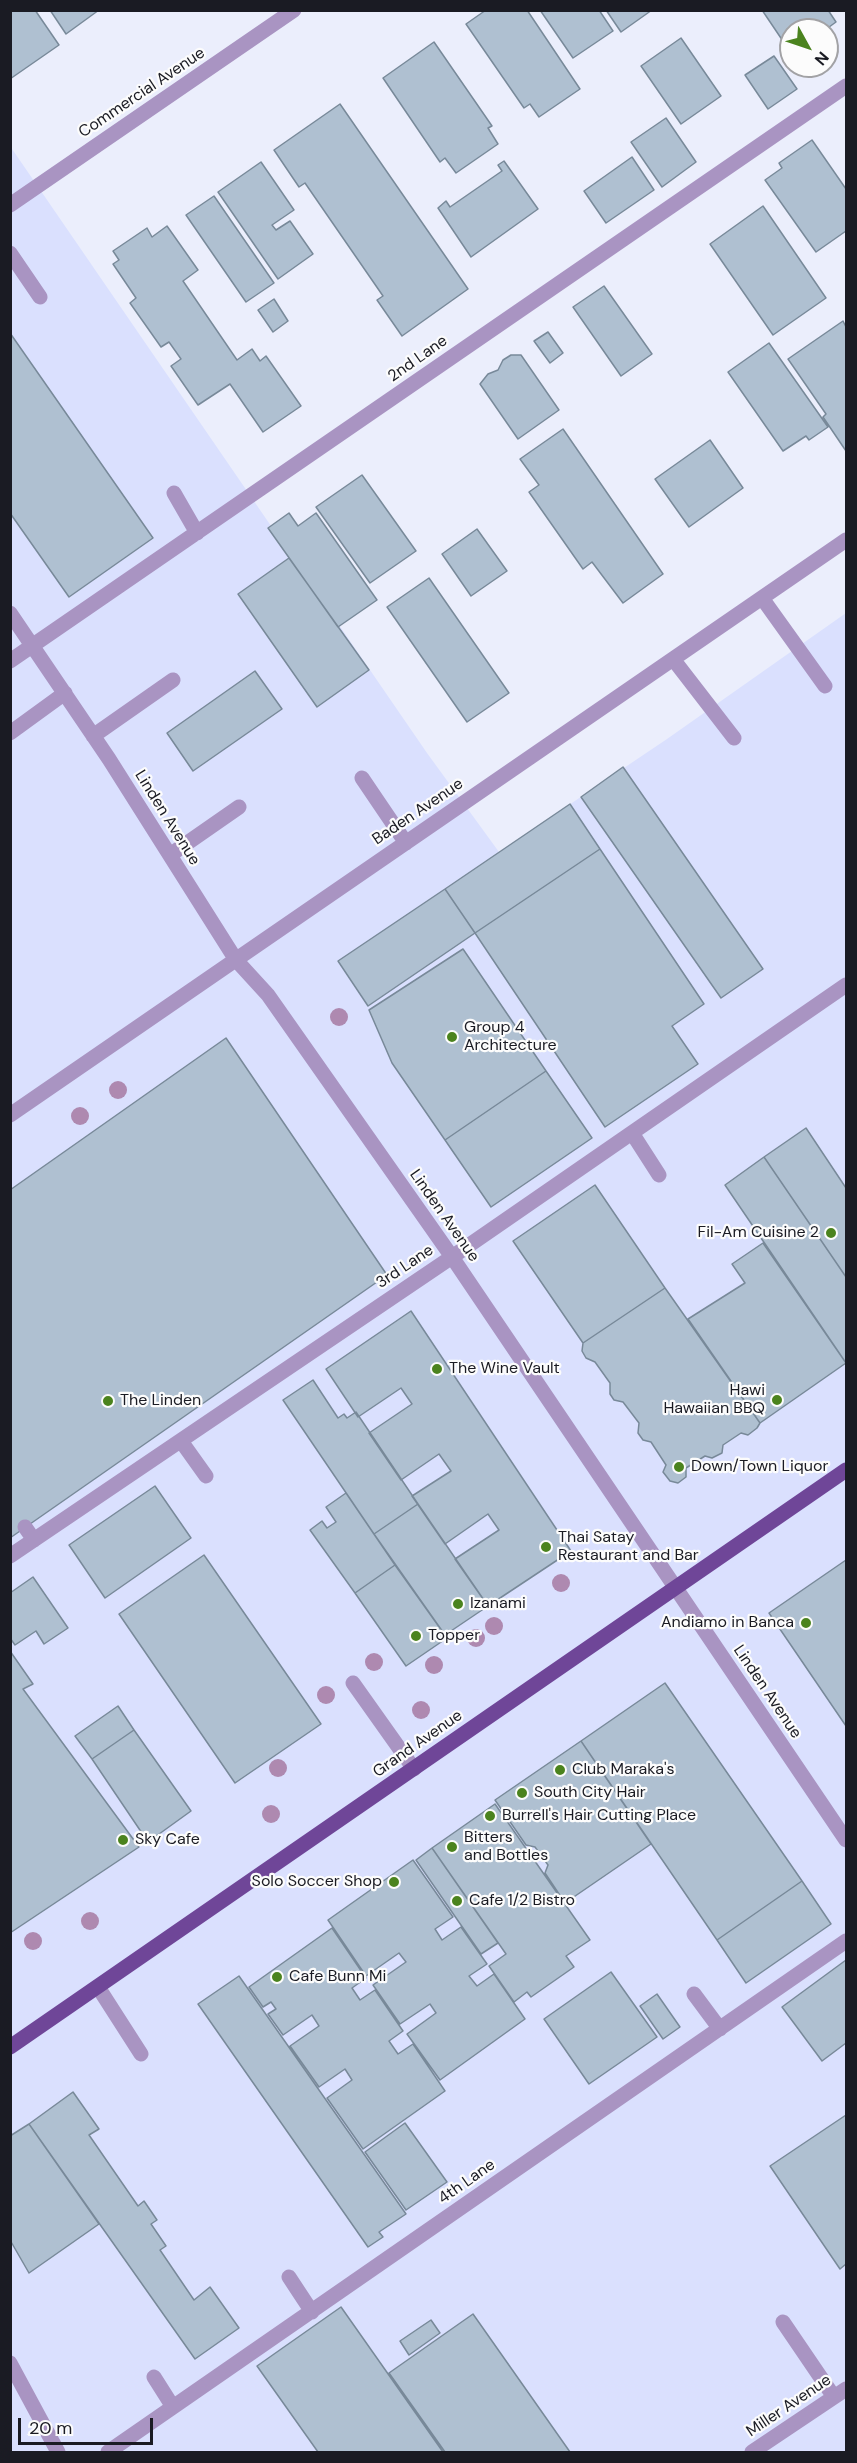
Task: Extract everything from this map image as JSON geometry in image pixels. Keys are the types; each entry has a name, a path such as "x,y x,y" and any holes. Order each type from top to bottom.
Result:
{"main road":[{"name":"Grand Avenue","path":"10,2047 846,1470"}],"street":[{"name":"Commercial Avenue","path":"10,205 294,10"},
{"name":"2nd Lane","path":"10,661 846,86"},
{"path":"10,253 40,297"},
{"path":"174,493 197,533"},
{"name":"Baden Avenue","path":"10,1114 846,540"},
{"path":"762,598 825,686"},
{"name":"Linden Avenue","path":"10,613 65,693 236,960 268,995 452,1257 846,1840"},
{"path":"674,659 734,738"},
{"path":"93,736 172,680"},
{"path":"10,734 65,693"},
{"path":"362,778 406,843"},
{"path":"170,855 239,807"},
{"name":"3rd Lane","path":"10,1556 30,1534 181,1441 846,985"},
{"path":"632,1133 660,1175"},
{"path":"181,1441 206,1476"},
{"path":"353,1683 414,1769"},
{"name":"4th Lane","path":"108,2452 846,1941"},
{"path":"98,1987 141,2054"},
{"path":"694,1994 720,2029"},
{"path":"289,2277 312,2312"},
{"path":"783,2322 840,2393"},
{"path":"10,2363 58,2452"},
{"path":"154,2378 172,2407"},
{"name":"Miller Avenue","path":"752,2452 840,2393"}],"shaded area":[{"path":"10,146 427,753 499,852 667,739 846,613 846,2452 11,2452"}],"building":[{"path":"10,10 35,10 59,45 10,79"},
{"path":"50,10 99,10 66,34"},
{"path":"486,10 527,10 580,89 539,117 530,104 524,108 466,24"},
{"path":"540,10 599,10 613,31 573,58"},
{"path":"606,10 652,10 621,32"},
{"path":"762,10 828,10 833,18 779,18 779,35"},
{"path":"681,38 721,96 681,124 641,66"},
{"path":"434,42 492,126 488,128 498,144 456,173 445,158 440,162 383,78"},
{"path":"774,56 779,63 779,78 789,78 797,89 768,109 745,75"},
{"path":"340,104 468,289 402,336 377,300 383,296 305,183 299,187 274,150"},
{"path":"666,118 696,162 662,187 631,142"},
{"path":"812,140 846,189 846,231 816,252 765,180 782,168 779,163"},
{"path":"632,157 654,190 606,223 584,191"},
{"path":"504,161 538,209 471,257 438,208 446,201 450,207 502,171 498,165"},
{"path":"261,162 294,210 272,225 276,230 290,221 313,254 278,279 218,192"},
{"path":"214,196 274,283 246,302 186,215"},
{"path":"763,206 826,298 773,335 710,244"},
{"path":"167,226 198,270 183,281 237,360 252,349 260,361 266,356 301,406 263,432 230,384 198,405 171,366 181,359 169,342 161,347 130,303 136,298 113,264 119,260 113,251 147,228 152,237"},
{"path":"604,286 652,354 621,376 573,307"},
{"path":"274,299 288,321 273,332 258,310"},
{"path":"843,321 846,327 846,451 823,417 826,414 788,359"},
{"path":"548,332 563,353 550,363 534,341"},
{"path":"10,333 153,538 69,597 10,513"},
{"path":"769,343 828,427 809,440 806,436 783,451 728,372"},
{"path":"511,355 521,355 559,410 518,439 480,384 488,374 498,370 503,360"},
{"path":"563,429 663,574 623,603 592,562 583,569 529,492 539,485 520,459"},
{"path":"710,440 743,488 689,527 655,479"},
{"path":"362,475 416,551 370,583 316,507"},
{"path":"289,513 298,526 316,513 377,600 338,627 268,528"},
{"path":"477,529 507,571 471,596 442,554"},
{"path":"289,558 369,670 317,707 238,594"},
{"path":"429,578 509,693 467,722 387,607"},
{"path":"255,671 282,709 193,771 167,733"},
{"path":"623,767 763,969 721,998 581,797"},
{"path":"570,804 600,849 475,933 445,889"},
{"path":"600,849 704,1004 672,1026 698,1064 605,1127 475,933"},
{"path":"445,889 475,933 368,1006 338,961"},
{"name":"Group 4 Architecture","path":"463,949 546,1071 445,1140 392,1063 369,1010"},
{"name":"The Linden","path":"226,1038 387,1275 10,1538 10,1190"},
{"name":"Group 4 Architecture","path":"546,1071 592,1138 491,1207 445,1140"},
{"name":"Fil-Am Cuisine 2","path":"806,1128 846,1188 846,1277 764,1157"},
{"path":"764,1157 846,1277 846,1363 725,1185"},
{"path":"595,1185 665,1288 583,1343 513,1241"},
{"path":"763,1243 846,1363 760,1423 688,1319 745,1283 732,1264"},
{"path":"665,1288 760,1423 748,1435 741,1433 723,1445 722,1453 712,1458 705,1456 686,1468 686,1477 678,1483 670,1481 663,1472 666,1465 651,1442 643,1440 638,1433 639,1423 623,1402 614,1400 610,1394 610,1383 595,1362 586,1358 582,1351 583,1343"},
{"path":"411,1311 571,1551 488,1606 455,1559 499,1530 488,1514 445,1544 412,1496 451,1471 439,1454 401,1480 369,1433 412,1404 401,1388 358,1417 326,1369"},
{"path":"313,1380 338,1418 344,1414 347,1418 356,1412 418,1504 374,1534 283,1400"},
{"path":"155,1486 191,1538 105,1598 69,1545"},
{"path":"346,1493 395,1565 355,1593 310,1530 322,1521 327,1528 336,1522 326,1507"},
{"path":"418,1504 488,1606 445,1635 374,1534"},
{"path":"204,1555 321,1724 235,1783 119,1614"},
{"path":"846,1560 846,1726 769,1613"},
{"path":"395,1565 447,1638 406,1666 355,1593"},
{"path":"33,1577 68,1628 44,1644 36,1631 15,1645 10,1638 10,1593"},
{"path":"10,1651 33,1684 23,1689 139,1847 10,1933"},
{"path":"665,1683 802,1881 717,1940 581,1741"},
{"path":"118,1706 134,1730 92,1759 75,1736"},
{"path":"134,1730 191,1811 148,1842 92,1759"},
{"path":"581,1741 651,1844 565,1903 545,1873 548,1865 535,1847 526,1845 495,1800"},
{"path":"495,1804 590,1940 566,1956 574,1967 531,1997 527,1992 514,2002 489,1966 506,1954 432,1848"},
{"name":"Cafe 1/2 Bistro","path":"432,1848 498,1943 481,1954 416,1860"},
{"path":"413,1860 453,1917 435,1929 442,1940 461,1927 487,1964 469,1976 477,1986 494,1974 525,2019 440,2080 407,2034 436,2013 430,2004 400,2024 373,1985 406,1962 399,1953 366,1976 328,1920"},
{"path":"802,1881 831,1924 746,1983 717,1940"},
{"path":"332,1928 366,1978 352,1988 360,2000 375,1990 403,2031 389,2041 398,2054 413,2044 445,2091 363,2149 327,2098 352,2080 345,2069 319,2087 290,2046 319,2026 312,2015 283,2035 268,2014 276,2009 271,2002 263,2007 249,1987"},
{"path":"846,1960 846,2043 822,2061 782,2007"},
{"path":"611,1972 657,2037 589,2084 544,2019"},
{"path":"239,1976 406,2214 379,2232 383,2237 368,2247 198,2004"},
{"path":"657,1994 680,2027 663,2039 640,2006"},
{"path":"73,2092 99,2129 89,2135 138,2206 144,2201 157,2220 151,2224 166,2246 160,2250 194,2300 210,2287 239,2328 195,2359 29,2124"},
{"path":"846,2115 846,2264 840,2269 770,2166"},
{"path":"405,2123 447,2182 406,2210 365,2152"},
{"path":"29,2124 99,2224 29,2273 10,2240 10,2136"},
{"path":"341,2307 443,2452 318,2452 257,2366"},
{"path":"473,2314 570,2452 445,2452 389,2373"},
{"path":"431,2320 440,2333 409,2355 400,2341"}],"place":[{"name":"Group 4 Architecture","path":"452,1037"},
{"name":"Fil-Am Cuisine 2","path":"831,1233"},
{"name":"The Wine Vault","path":"437,1369"},
{"name":"Hawi Hawaiian BBQ","path":"777,1400"},
{"name":"The Linden","path":"108,1401"},
{"name":"Down/Town Liquor","path":"679,1467"},
{"name":"Thai Satay Restaurant and Bar","path":"546,1547"},
{"name":"Izanami","path":"458,1604"},
{"name":"Andiamo in Banca","path":"806,1623"},
{"name":"Topper","path":"416,1636"},
{"name":"Club Maraka's","path":"560,1770"},
{"name":"South City Hair","path":"522,1793"},
{"name":"Burrell's Hair Cutting Place","path":"490,1816"},
{"name":"Sky Cafe","path":"123,1840"},
{"name":"Bitters and Bottles","path":"452,1847"},
{"name":"Solo Soccer Shop","path":"394,1882"},
{"name":"Cafe 1/2 Bistro","path":"457,1901"},
{"name":"Cafe Bunn Mi","path":"277,1977"}]}
